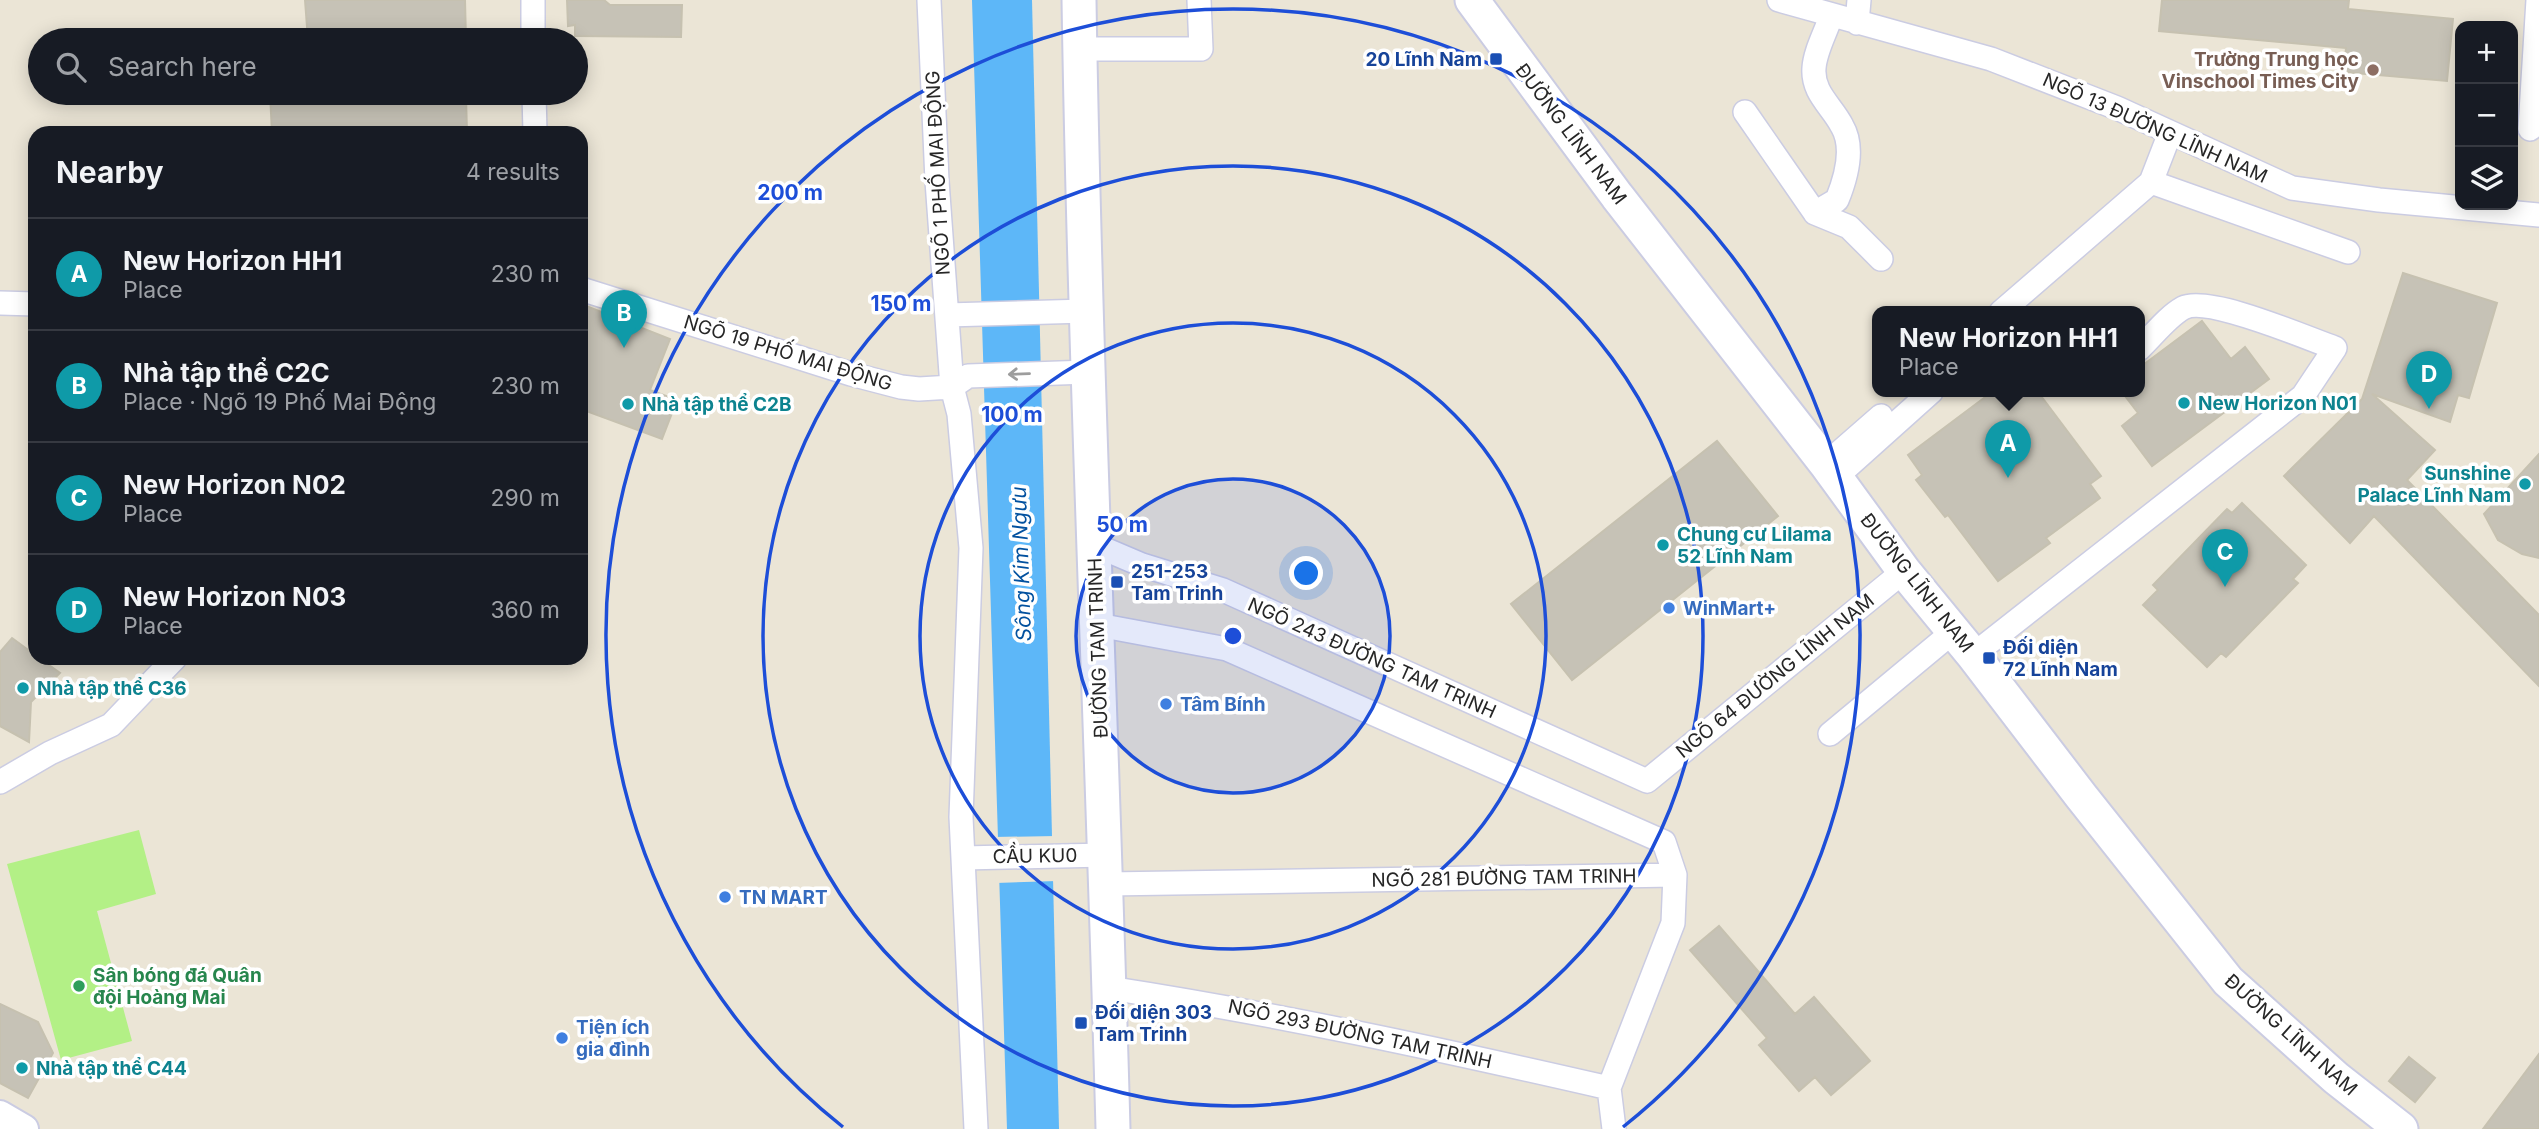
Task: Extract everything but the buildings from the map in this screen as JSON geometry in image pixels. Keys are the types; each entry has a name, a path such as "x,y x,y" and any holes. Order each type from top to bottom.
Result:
{"main road":[{"name":"ĐƯỜNG TAM TRINH","path":"1079,0 1074,372 1095,545 1098,625 1096,864 1109,988 1113,1129"},
{"name":"ĐƯỜNG LĨNH NAM","path":"1472,0 1617,196 1904,570 2228,981 2336,1078 2401,1129"}],"street":[{"path":"533,0 533,28"},
{"name":"NGÕ 1 PHỐ MAI ĐỘNG","path":"929,0 937,181 951,387"},
{"path":"1080,49 1201,49 1199,0"},
{"name":"NGÕ 13 ĐƯỜNG LĨNH NAM","path":"1779,0 1991,59 2117,108 2292,188 2379,200 2539,215"},
{"path":"1857,23 1859,0"},
{"path":"2529,129 2538,0"},
{"path":"1815,213 1837,200 1849,152 1843,127 1821,97 1815,78 1814,67 1831,16"},
{"path":"534,105 535,126"},
{"path":"1745,112 1815,213 1849,227 1881,259"},
{"path":"2008,306 2151,182 2170,133"},
{"path":"2151,182 2348,252"},
{"name":"NGÕ 19 PHỐ MAI ĐỘNG","path":"588,291 850,374 910,388 951,387"},
{"path":"0,303 28,304"},
{"path":"1830,734 1964,643 2303,396 2334,348 2242,314 2204,304 2185,307 2145,344"},
{"path":"947,315 1074,311"},
{"path":"976,1129 961,817 971,548 960,414 951,387 968,376 1074,372"},
{"path":"1830,471 1904,397"},
{"path":"1830,471 1925,397"},
{"name":"NGÕ 243 ĐƯỜNG TAM TRINH","path":"1095,545 1142,565 1223,590 1647,781"},
{"name":"NGÕ 64 ĐƯỜNG LĨNH NAM","path":"1647,781 1904,570"},
{"path":"1098,625 1227,649 1664,842 1675,875 1673,923 1609,1088 1614,1129"},
{"path":"0,782 50,752 111,725 168,665"},
{"name":"CẦU KU0","path":"963,858 990,857 1096,864"},
{"name":"NGÕ 281 ĐƯỜNG TAM TRINH","path":"1096,864 1675,875"},
{"name":"NGÕ 293 ĐƯỜNG TAM TRINH","path":"1109,988 1227,1006 1377,1036 1609,1088"},
{"path":"0,1115 24,1129"}],"green space":[{"path":"139,830 156,894 97,911 132,1041 61,1060 7,864"}],"water":[{"name":"Sông Kim Ngưu","path":"972,0 1032,0 1059,1129 1007,1129"}],"pier":[{"path":"1056,836 1057,881 996,883 994,837"}],"place":[{"name":"20 Lĩnh Nam","path":"1496,59"},
{"name":"Trường Trung học Vinschool Times City","path":"2373,70"},
{"name":"Nhà tập thể C2C","path":"624,348"},
{"name":"New Horizon N01","path":"2184,403"},
{"name":"Nhà tập thể C2B","path":"628,404"},
{"name":"New Horizon N03","path":"2429,409"},
{"name":"New Horizon HH1","path":"2008,478"},
{"name":"Sunshine Palace Lĩnh Nam","path":"2525,484"},
{"name":"Chung cư Lilama 52 Lĩnh Nam","path":"1663,545"},
{"name":"251-253 Tam Trinh","path":"1117,582"},
{"name":"New Horizon N02","path":"2225,587"},
{"name":"WinMart+","path":"1669,608"},
{"name":"Đối diện 72 Lĩnh Nam","path":"1989,658"},
{"name":"Nhà tập thể C36","path":"23,688"},
{"name":"Tâm Bính","path":"1166,704"},
{"name":"TN MART","path":"725,897"},
{"name":"Sân bóng đá Quân đội Hoàng Mai","path":"79,986"},
{"name":"Đối diện 303 Tam Trinh","path":"1081,1023"},
{"name":"Tiện ích gia đình","path":"562,1038"},
{"name":"Nhà tập thể C44","path":"22,1068"}]}
